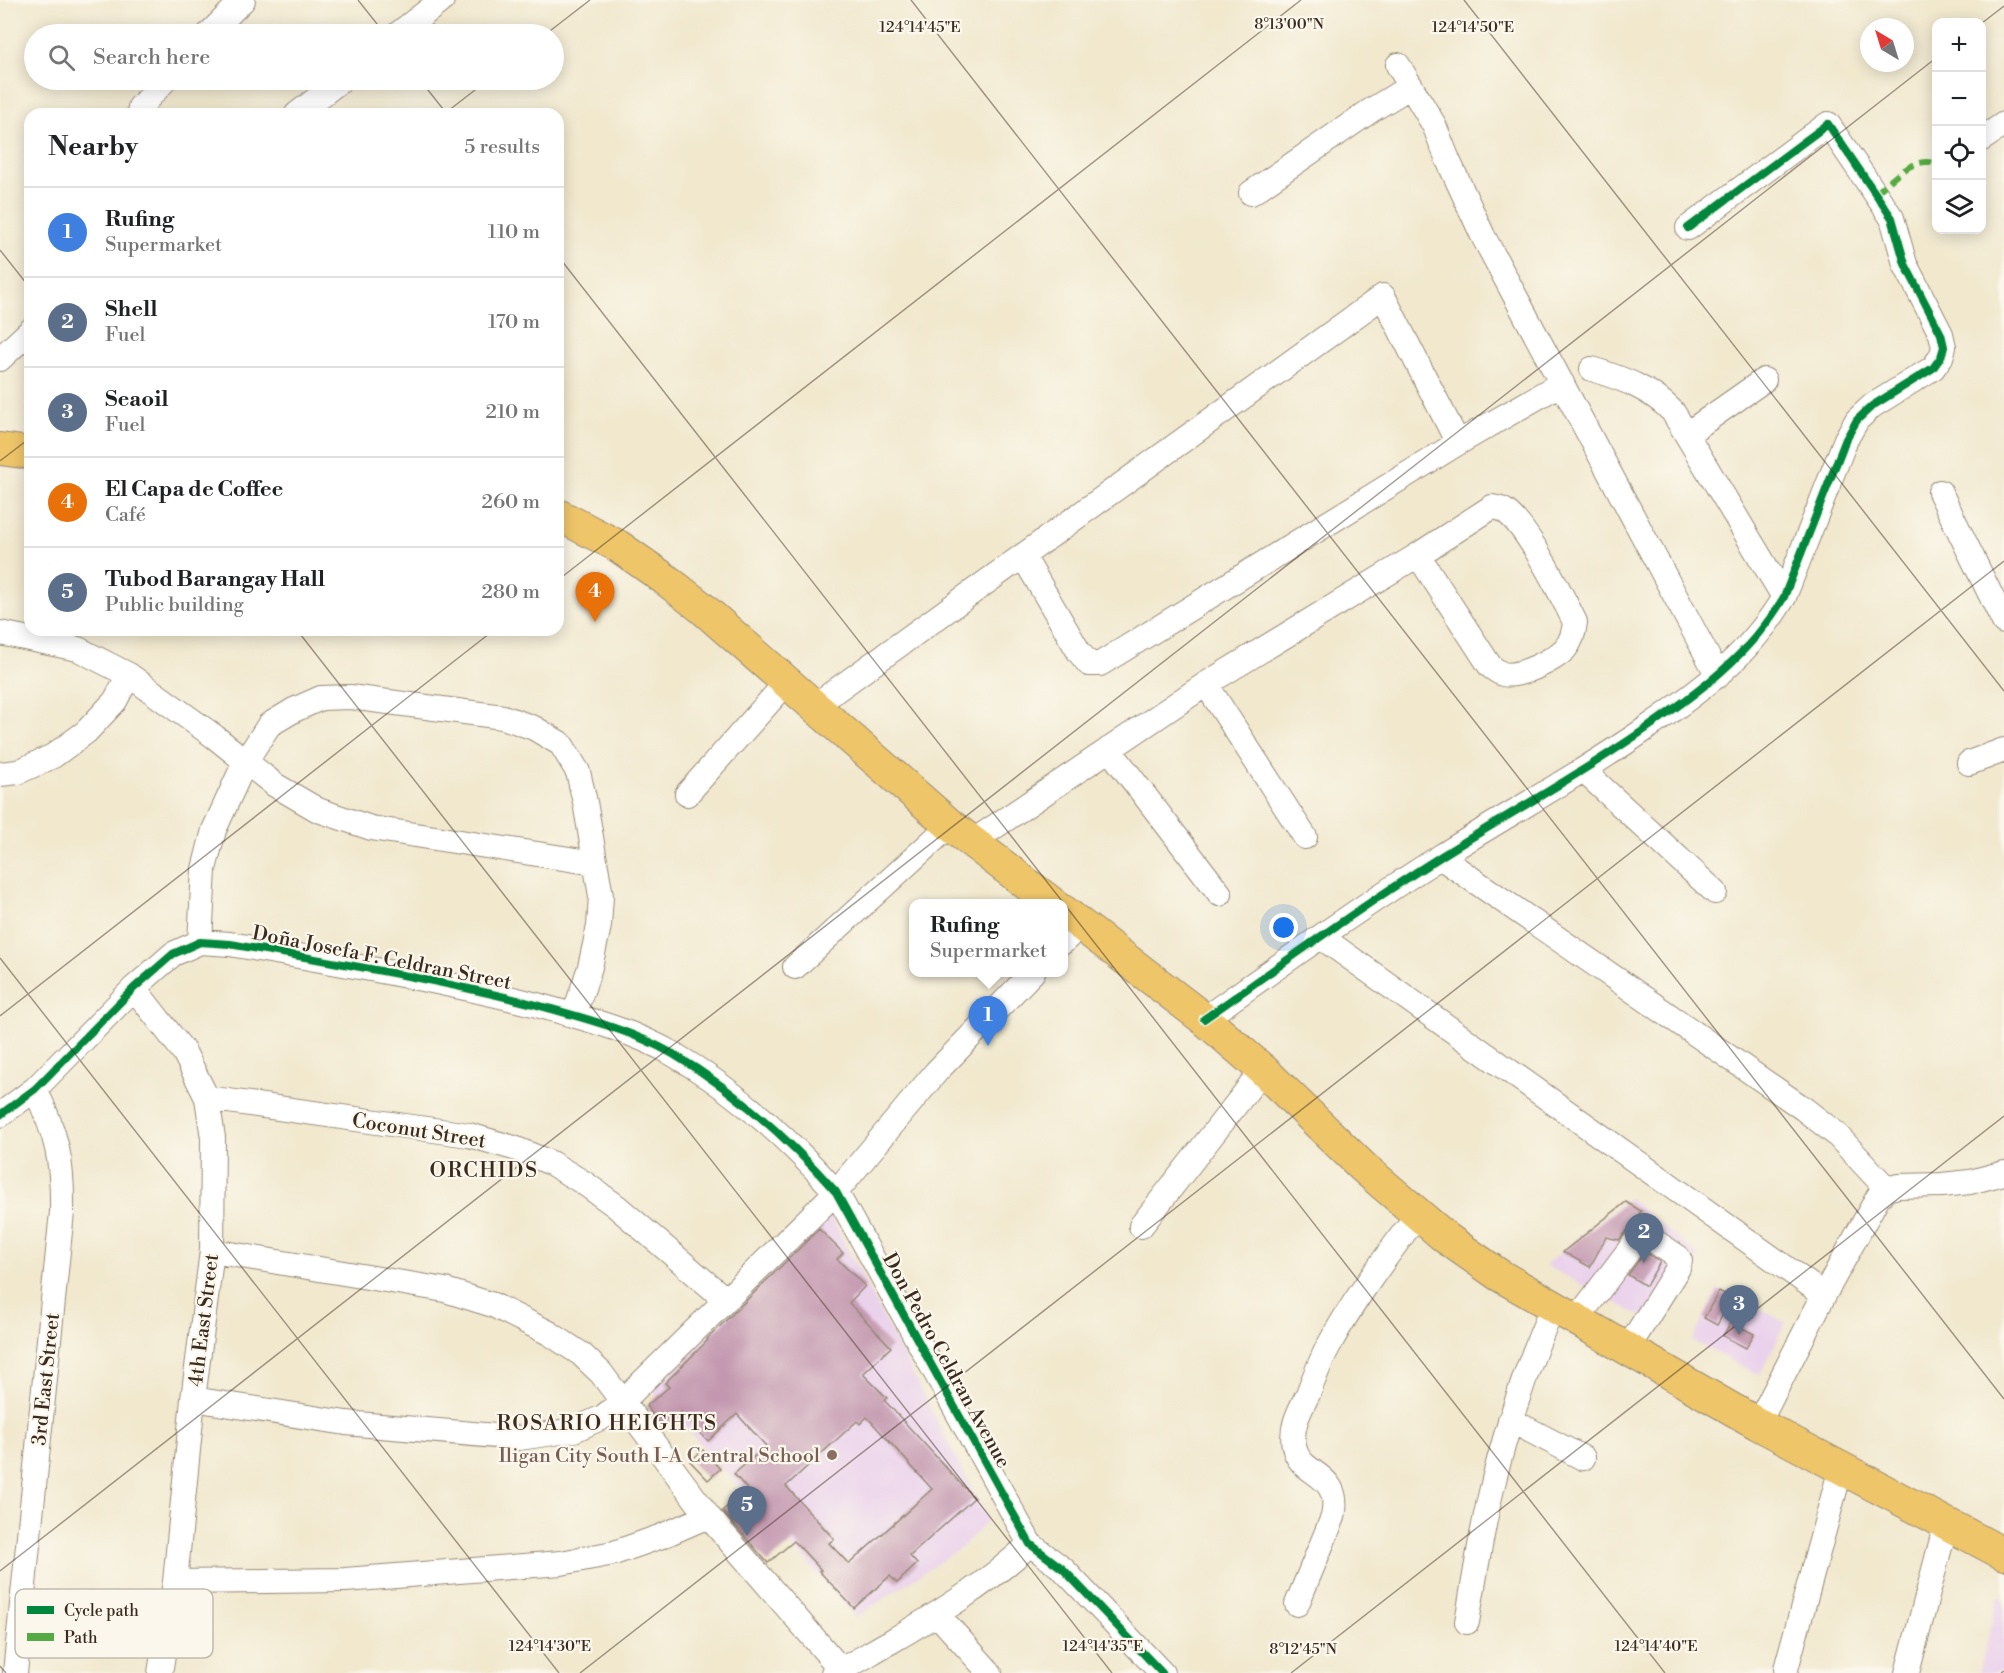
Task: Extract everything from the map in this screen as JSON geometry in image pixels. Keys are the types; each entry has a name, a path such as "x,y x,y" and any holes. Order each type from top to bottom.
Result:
{"main road":[{"path":"0,449 24,452"},
{"path":"564,518 618,546 665,579 961,834 1048,899"},
{"path":"1069,926 1204,1019 1263,1070 1364,1168 1446,1238 1499,1275 1758,1424 2004,1554"}],"street":[{"path":"219,24 243,0"},
{"path":"411,24 442,0"},
{"path":"1398,65 1434,125 1483,236 1718,676"},
{"path":"1251,193 1370,111 1411,86"},
{"path":"141,108 156,90"},
{"path":"305,108 328,90"},
{"path":"1204,1019 1440,857 1584,771 1676,708 1718,676 1758,636 1771,620 1784,597 1846,439 1857,420 1872,406 1933,368 1941,357 1944,346 1941,334 1905,264 1892,218 1828,124 1688,228"},
{"path":"1986,137 2004,124"},
{"path":"813,706 1383,296 1458,443"},
{"path":"0,359 24,337"},
{"path":"1592,369 1636,384 1654,394 1673,412 1784,597"},
{"path":"1687,434 1764,380"},
{"path":"1023,556 1079,652 1089,664 1095,665 1118,654 1458,443 1562,383"},
{"path":"1940,492 2004,622"},
{"path":"795,967 961,834 1109,749 1206,684 1418,555 1492,507 1503,509 1510,515 1529,539 1575,622 1574,635 1564,649 1545,662 1519,674 1503,674 1490,666 1418,555"},
{"path":"0,633 78,649 129,675 276,785 318,810 371,828 595,863"},
{"path":"0,774 18,772 53,756 86,732 115,701 129,675"},
{"path":"687,794 786,683"},
{"path":"1206,684 1305,837"},
{"path":"200,942 204,869 214,830 245,762 270,725 294,710 321,698 350,697 503,717 534,729 561,744 578,772 602,896 599,926 590,967 574,1015"},
{"path":"1109,749 1220,894"},
{"path":"1969,763 2004,750"},
{"path":"1584,771 1716,892"},
{"path":"1440,857 1804,1109 1836,1134 1887,1189"},
{"path":"1321,937 1824,1295"},
{"name":"Doña Josefa F. Celdran Street","path":"0,1114 35,1089 134,988 173,954 200,942 230,944 476,989 629,1032 673,1054 771,1126 805,1157 836,1192"},
{"path":"193,1399 346,1423 519,1438 574,1430 603,1416 623,1401 836,1192 937,1071 1028,977"},
{"name":"4th East Street","path":"134,988 184,1052 207,1098 213,1138 212,1251 193,1399 174,1589"},
{"path":"1141,1226 1263,1070"},
{"name":"3rd East Street","path":"24,1589 62,1212 63,1181 59,1153 50,1122 35,1089"},
{"name":"Coconut Street","path":"207,1098 469,1136 514,1148 551,1163 584,1183 616,1206 725,1299"},
{"path":"1758,1424 1824,1295 1878,1197 1887,1189 1898,1186 1970,1182 2004,1173"},
{"name":"Don Pedro Celdran Avenue","path":"836,1192 1030,1544"},
{"path":"1297,1604 1334,1516 1336,1504 1330,1485 1306,1465 1294,1450 1294,1425 1327,1349 1357,1298 1418,1214"},
{"path":"1467,1622 1489,1501 1510,1420 1533,1353 1565,1313 1639,1237 1648,1236 1678,1257 1680,1261 1678,1268 1628,1348"},
{"path":"212,1251 445,1290 493,1305 549,1333 582,1354 601,1373 623,1401 708,1516 839,1672 938,1614 1001,1571 1030,1544 1063,1569 1162,1673"},
{"path":"1510,1420 1583,1458"},
{"path":"1786,1669 1841,1468"},
{"path":"175,1582 345,1580 561,1563 614,1553 708,1516"},
{"path":"1907,1673 1946,1524"},
{"path":"938,1614 990,1673"},
{"name":"3rd East Street","path":"15,1673 17,1658"},
{"name":"4th East Street","path":"160,1673 162,1658"}],"shaded area":[{"path":"1629,1198 1699,1256 1662,1327 1545,1265"},
{"name":"Iligan City South I-A Central School","path":"830,1215 988,1520 962,1547 856,1617 652,1390"},
{"path":"1718,1289 1786,1322 1760,1375 1692,1341"},
{"path":"1998,1596 2004,1599 2004,1673 1979,1673"}],"building":[{"path":"1626,1202 1641,1211 1619,1240 1606,1237 1590,1267 1563,1252"},
{"name":"Iligan City South I-A Central School","path":"819,1229 843,1253 837,1259 865,1286 849,1303 891,1347 863,1374 887,1398 884,1400 974,1498 910,1556 917,1564 897,1583 890,1576 854,1608 794,1541 768,1563 722,1511 747,1489 734,1474 766,1446 737,1414 708,1441 681,1412 662,1427 646,1406 669,1387 665,1383","holes":["867,1417 932,1489 849,1564 829,1543 834,1539 786,1486 857,1421 860,1424"]},
{"path":"1645,1252 1660,1262 1646,1286 1628,1275"},
{"path":"1719,1291 1732,1298 1717,1325 1704,1318"},
{"path":"1731,1322 1754,1334 1746,1348 1723,1336"},
{"path":"703,1450 720,1469 708,1480 690,1461"}],"marked path":[{"path":"1876,193 1904,170 1920,163 1932,163"}],"cycle path":[{"path":"1204,1019 1410,876 1619,747 1704,687 1722,671 1756,637 1784,597 1846,439 1857,420 1872,406 1933,368 1941,357 1944,347 1941,334 1905,264 1892,218 1828,124 1688,228"},
{"path":"0,1115 35,1089 134,988 173,954 200,942 230,944 345,964 499,996 624,1031 657,1046 718,1083 760,1117 836,1192 1030,1544 1063,1569 1162,1673"}],"place":[{"name":"El Capa de Coffee","path":"595,622"},
{"name":"Rufing","path":"988,1046"},
{"name":"Shell","path":"1644,1263"},
{"name":"Seaoil","path":"1739,1335"},
{"name":"Iligan City South I-A Central School","path":"832,1455"},
{"name":"Tubod Barangay Hall","path":"747,1536"}],"district":[{"name":"ORCHIDS","path":"484,1170"},
{"name":"ROSARIO HEIGHTS","path":"607,1423"}]}
